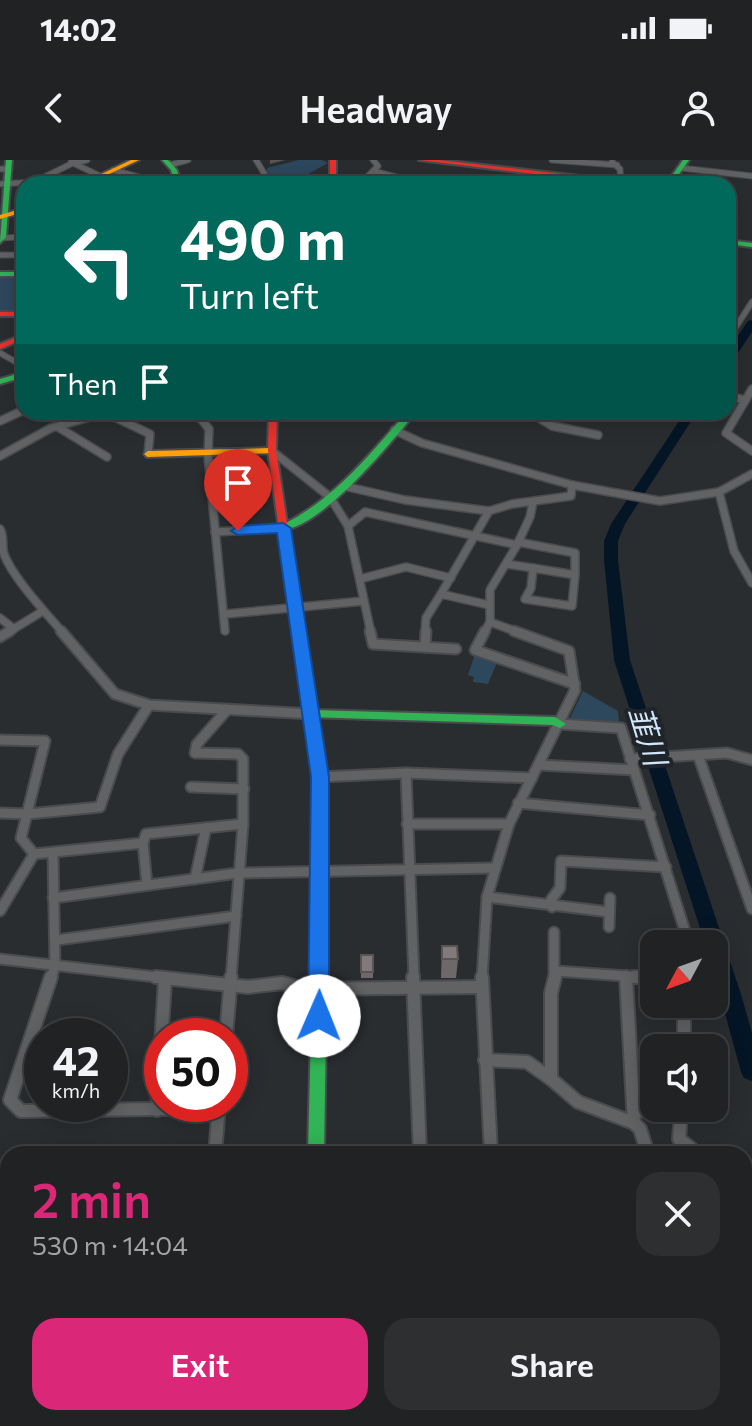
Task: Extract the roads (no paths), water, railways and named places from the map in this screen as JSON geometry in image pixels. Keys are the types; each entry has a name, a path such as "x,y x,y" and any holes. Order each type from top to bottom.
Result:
{"main road":[{"path":"100,176 136,160"},
{"path":"422,160 528,166 559,176"},
{"path":"1,239 6,166"},
{"path":"273,420 272,451 320,777 322,871 316,1146"},
{"path":"283,528 335,502 404,420"},
{"path":"148,454 272,451"},
{"path":"313,714 555,721 560,724"}],"street":[{"path":"45,176 71,162 87,160"},
{"path":"168,162 188,160"},
{"path":"368,176 378,166 373,160"},
{"path":"552,160 617,165"},
{"path":"609,160 617,165 623,176"},
{"path":"71,162 100,176"},
{"path":"684,164 752,176"},
{"path":"113,170 135,176"},
{"path":"373,171 392,176"},
{"path":"736,326 752,302"},
{"path":"0,350 16,365"},
{"path":"736,416 752,389"},
{"path":"736,398 745,400"},
{"path":"0,456 33,436 80,420"},
{"path":"122,420 150,434 148,454"},
{"path":"202,420 209,429 225,631"},
{"path":"543,420 552,426 598,435"},
{"path":"733,420 726,433 752,451"},
{"path":"58,427 107,457"},
{"path":"394,430 422,443 572,485 666,502 719,492 752,474"},
{"path":"272,451 335,502 348,526 373,644 456,649"},
{"path":"348,487 405,500 489,511 571,496 572,485"},
{"path":"719,492 734,551 752,583"},
{"path":"533,502 518,544 490,590 490,622 475,650 575,684"},
{"path":"425,647 426,618 489,511"},
{"path":"348,526 365,512 575,553 572,606 525,599 531,588 533,568"},
{"path":"215,532 283,528"},
{"path":"0,529 4,537 1,554 43,611 108,689 127,699 149,705 313,714"},
{"path":"506,564 575,575"},
{"path":"360,579 406,567 451,578"},
{"path":"441,594 489,605"},
{"path":"226,614 364,601"},
{"path":"0,637 43,611"},
{"path":"0,618 14,629"},
{"path":"490,622 569,651 575,684 560,724 509,824 493,868 487,897 481,987 490,1146"},
{"path":"0,813 28,814 100,807 118,754 149,705"},
{"path":"226,711 197,744 195,753 238,754 243,759 243,824 228,1018"},
{"path":"560,724 621,728 635,763 685,930"},
{"path":"0,740 45,741 32,780 33,799 21,838 34,854"},
{"path":"539,765 635,763 727,753 752,760"},
{"path":"698,755 752,909"},
{"path":"406,773 420,1146"},
{"path":"320,777 406,773 532,778"},
{"path":"191,787 244,789"},
{"path":"518,803 650,815"},
{"path":"147,885 143,843 146,834 243,824"},
{"path":"407,824 509,824"},
{"path":"195,879 206,828"},
{"path":"34,854 143,843"},
{"path":"0,911 34,854"},
{"path":"53,854 57,940 55,966 10,1100 21,1111 144,1110"},
{"path":"552,907 551,900 560,888 561,861 666,867"},
{"path":"53,898 238,873 493,868"},
{"path":"487,897 609,912"},
{"path":"609,927 610,898"},
{"path":"57,940 236,916"},
{"path":"551,1079 551,993 556,971 554,932"},
{"path":"0,959 165,980 252,987 282,983 297,988 319,989 481,987"},
{"path":"556,971 640,977"},
{"path":"626,976 630,1092 634,1116 645,1146"},
{"path":"163,1018 165,980"},
{"path":"485,1060 527,1062 551,1079 565,1097 578,1104 640,1115"},
{"path":"216,1146 218,1122"},
{"path":"681,1122 679,1139 688,1146"}],"waterway":[{"name":"韮川","path":"736,347 752,323"},
{"name":"韮川","path":"686,420 618,524 611,541 611,560 622,660 731,994 752,1072"}]}
